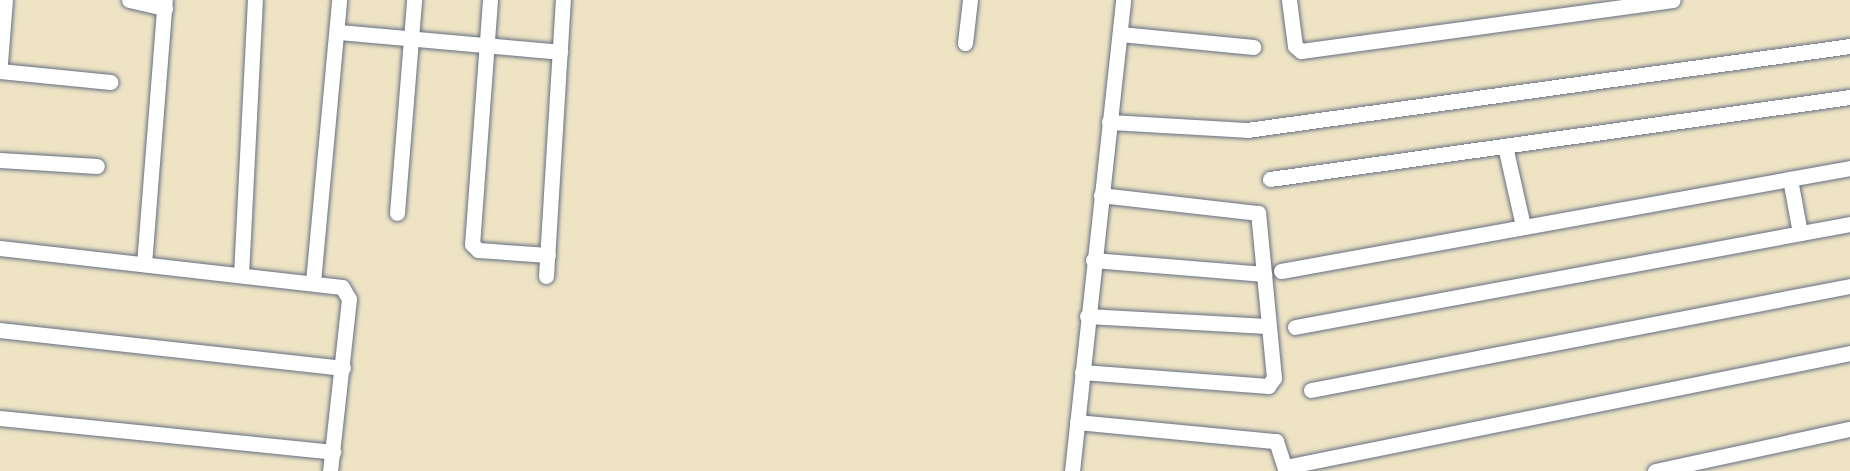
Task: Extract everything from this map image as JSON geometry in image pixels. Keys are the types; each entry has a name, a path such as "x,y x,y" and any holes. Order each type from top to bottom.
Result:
{"street":[{"path":"0,63 5,0"},
{"path":"129,0 165,4 144,264"},
{"path":"241,274 255,0"},
{"path":"313,282 338,32 339,0"},
{"path":"397,213 414,0"},
{"path":"490,0 472,244 478,250 548,255"},
{"path":"546,276 563,0"},
{"path":"965,43 970,0"},
{"path":"1072,471 1093,260 1124,0"},
{"path":"1289,0 1295,46 1301,51 1673,0"},
{"path":"338,32 560,52"},
{"path":"1120,34 1253,47"},
{"path":"1109,122 1247,130 1850,46"},
{"path":"0,70 110,82"},
{"path":"1270,179 1850,97"},
{"path":"1505,146 1523,226"},
{"path":"0,160 97,166"},
{"path":"1281,271 1850,168"},
{"path":"1790,179 1800,232"},
{"path":"1082,372 1268,386 1274,378 1266,326 1264,274 1256,212 1101,195"},
{"path":"1294,327 1850,224"},
{"path":"0,248 313,282 347,291 343,368 330,471"},
{"path":"1093,260 1264,274"},
{"path":"1311,390 1850,286"},
{"path":"1087,316 1266,326"},
{"path":"0,330 343,368"},
{"path":"1077,422 1276,441 1285,469 1850,353"},
{"path":"0,418 333,452"},
{"path":"1655,471 1850,429"}]}
